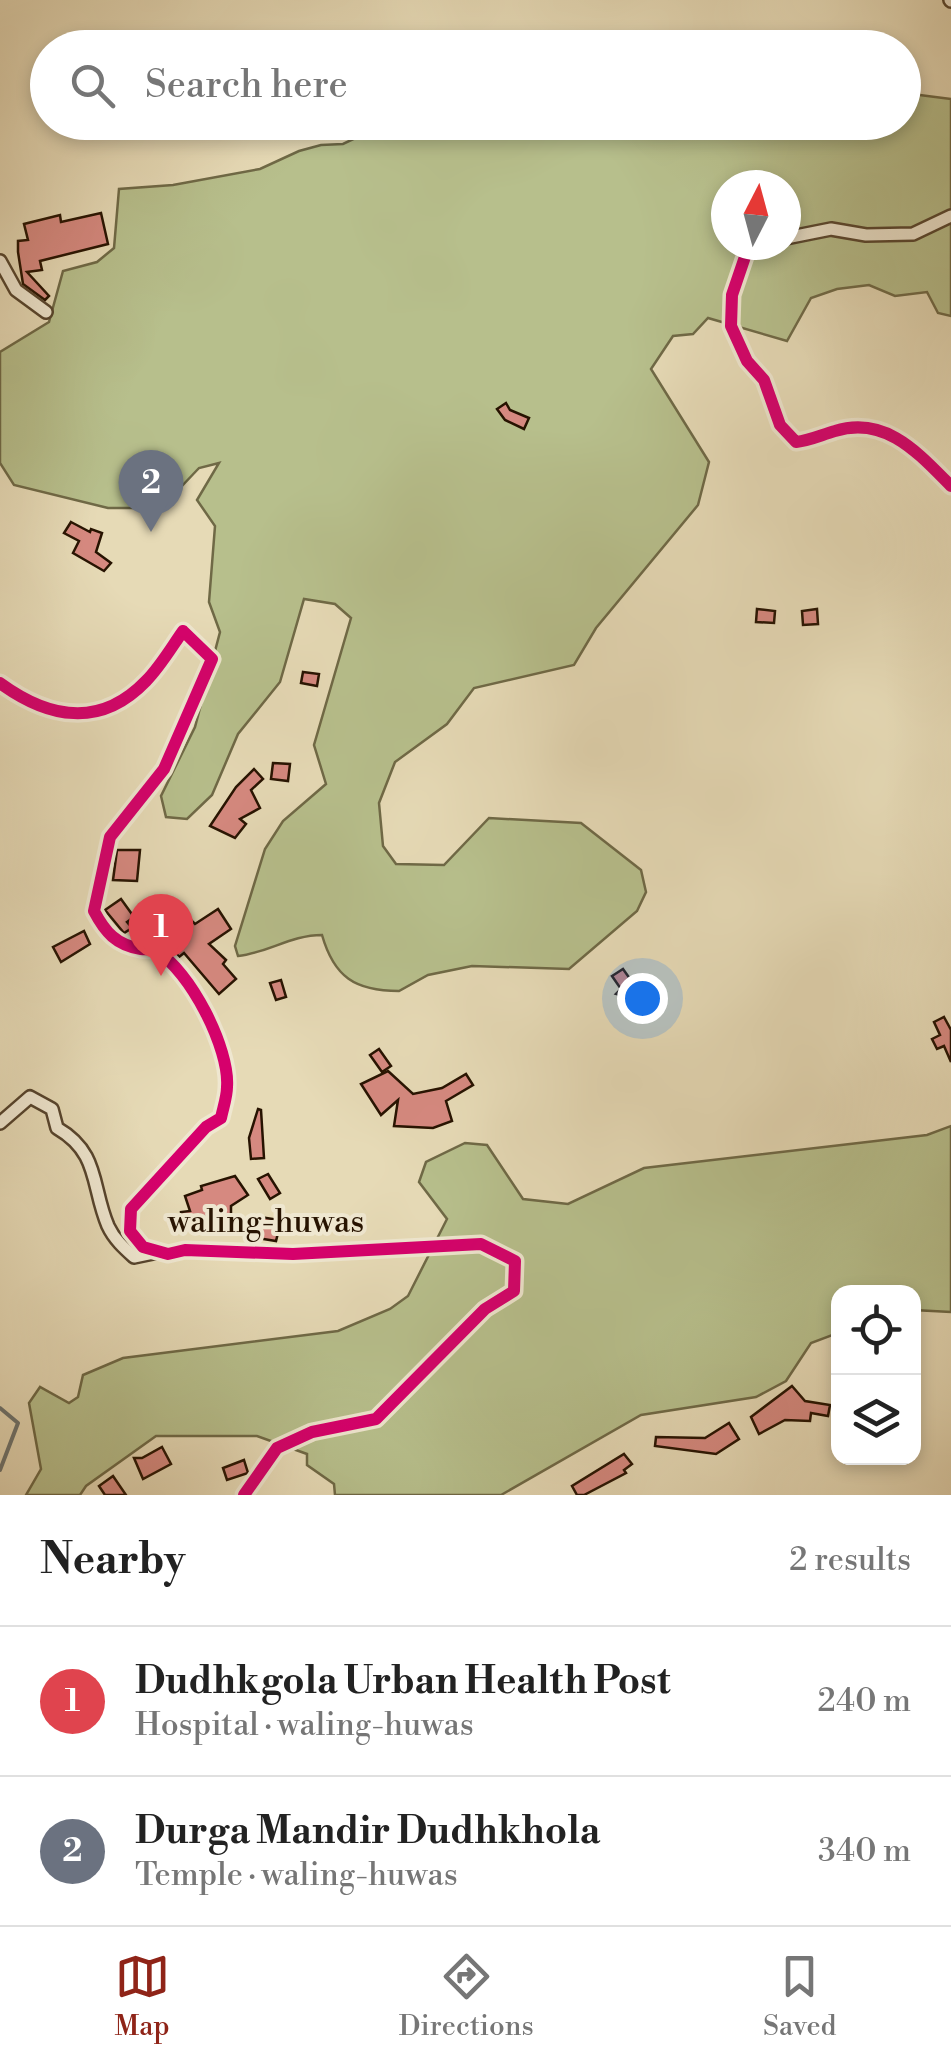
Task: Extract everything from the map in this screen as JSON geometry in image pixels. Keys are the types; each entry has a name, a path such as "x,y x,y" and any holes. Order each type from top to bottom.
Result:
{"street":[{"path":"801,235 831,229 866,235 913,234 951,216"},
{"path":"744,260 732,295 731,326 747,362 764,380 780,425 788,436 796,442 816,440 837,430 891,433 915,450 951,486"},
{"path":"0,261 16,290 46,312"},
{"name":"waling-huwas","path":"0,683 47,711 80,713 104,708 132,694 148,680 183,631 212,658 164,769 110,837 94,912 108,936 138,949 154,950 182,974 212,1021 226,1072 228,1086 221,1118 206,1127 131,1209 130,1231 142,1247 168,1254 185,1250 293,1254 480,1244 516,1261 514,1291 486,1308 376,1418 312,1432 277,1448 244,1495"},
{"path":"0,1122 30,1096 52,1109 57,1128 72,1136 88,1154 109,1228 118,1241 134,1258 159,1252"}],"green space":[{"path":"921,95 951,99 951,316 938,313 927,292 895,296 869,285 837,289 811,298 787,341 708,318 693,334 673,336 651,369 709,462 698,505 596,628 574,665 474,688 447,724 395,762 379,803 383,846 396,864 444,865 489,818 581,823 641,870 646,892 637,911 569,969 472,966 428,975 399,991 370,988 348,979 333,961 322,935 238,956 235,946 265,849 283,821 326,784 314,745 351,618 335,604 304,599 280,682 238,734 212,795 187,819 166,817 161,796 195,727 220,632 209,602 215,526 197,500 219,463 199,468 161,508 108,508 14,485 0,463 0,352 49,322 63,271 97,262 114,248 119,189 173,185 260,169 321,145 351,140 921,140"},
{"path":"951,1126 951,1312 921,1310 921,1285 831,1285 831,1336 811,1343 786,1381 756,1397 641,1415 501,1495 335,1495 334,1484 307,1465 307,1454 257,1436 156,1436 86,1486 80,1495 26,1495 41,1469 29,1403 40,1387 69,1403 78,1397 83,1375 123,1358 338,1331 390,1309 408,1296 447,1219 419,1182 426,1162 465,1143 487,1145 523,1199 568,1204 644,1168 927,1135"}],"building":[{"path":"101,213 108,244 40,261 42,270 27,272 49,296 45,300 23,284 18,241 28,240 24,224 60,215 61,222"},
{"path":"506,403 510,410 529,418 524,429 505,420 497,409"},
{"path":"71,522 90,532 91,529 102,533 96,552 111,563 104,571 73,553 79,541 64,533"},
{"path":"757,609 775,611 774,623 756,622"},
{"path":"817,609 818,624 803,625 802,611"},
{"path":"303,672 319,674 317,686 301,683"},
{"path":"273,763 290,764 288,781 271,779"},
{"path":"254,769 263,779 251,790 260,808 240,819 246,824 235,838 210,826 236,787"},
{"path":"117,850 140,850 137,881 113,880"},
{"path":"121,899 134,917 127,922 132,928 124,933 105,910"},
{"path":"218,909 231,929 209,944 226,960 223,964 236,979 219,994 184,953 179,957 169,944 167,947 146,935 164,914 181,929 191,920 195,924"},
{"path":"84,931 90,944 61,962 53,947"},
{"path":"623,969 635,986 654,991 651,1004 616,994 621,989 612,976"},
{"path":"281,980 286,997 276,1000 270,983"},
{"path":"944,1017 951,1030 951,1062 944,1046 937,1049 932,1039 940,1035 934,1022"},
{"path":"379,1049 391,1066 382,1072 370,1055"},
{"path":"388,1071 413,1094 442,1088 466,1074 473,1085 446,1101 452,1121 433,1128 394,1126 398,1100 381,1115 361,1084"},
{"path":"258,1109 264,1158 251,1159 249,1138"},
{"path":"268,1174 280,1193 270,1199 258,1179"},
{"path":"235,1176 248,1195 231,1206 231,1216 205,1217 206,1223 182,1226 181,1212 190,1211 185,1196 202,1190 201,1186"},
{"path":"260,1217 292,1222 292,1232 278,1233 276,1241 257,1238"},
{"path":"792,1386 805,1401 830,1405 828,1416 811,1413 810,1421 785,1420 759,1434 751,1417"},
{"path":"729,1423 739,1439 716,1454 655,1446 656,1437 705,1438"},
{"path":"162,1447 171,1464 143,1479 134,1458"},
{"path":"624,1454 632,1464 624,1470 626,1473 577,1495 572,1486"},
{"path":"244,1460 248,1473 227,1480 223,1468"},
{"path":"113,1476 126,1495 105,1495 99,1486"}],"waterway":[{"path":"0,1408 18,1423 0,1470"}],"cycle path":[{"path":"744,260 732,295 731,326 747,361 764,380 780,425 796,442 853,427 886,433 914,450 951,486"},
{"path":"0,683 55,710 92,712 111,706 146,681 183,631 212,659 164,769 110,837 94,911 118,941 156,951 182,975 215,1032 226,1071 227,1091 221,1118 206,1127 131,1209 130,1231 143,1247 168,1254 185,1250 293,1254 481,1244 515,1261 514,1291 485,1309 376,1419 312,1432 277,1448 244,1495"}],"place":[{"name":"Durga Mandir Dudhkhola","path":"151,532"},
{"name":"Dudhkgola Urban Health Post","path":"161,976"}]}
